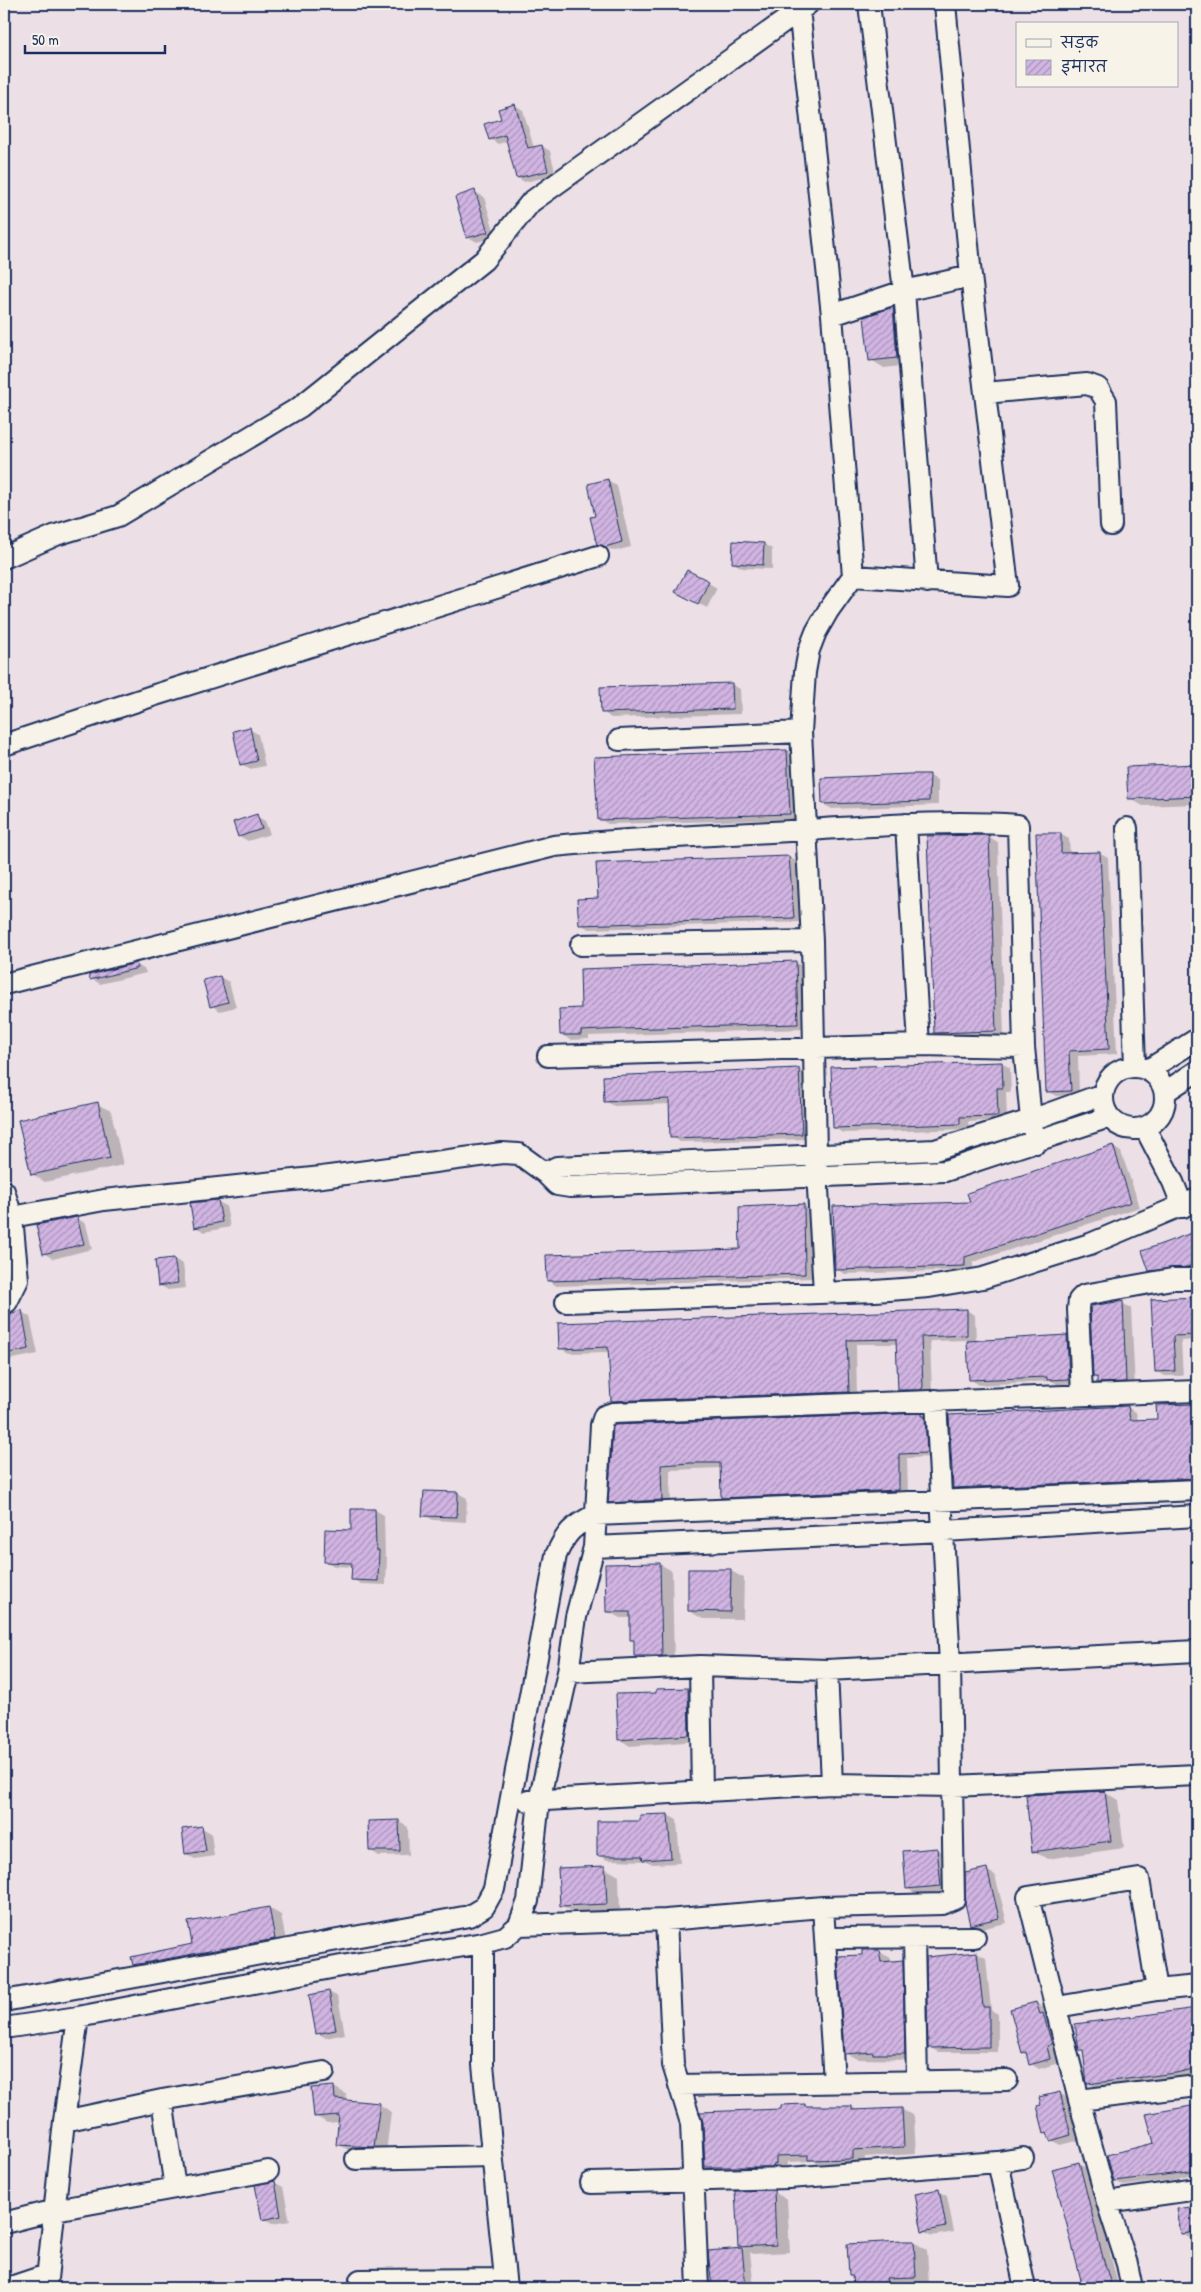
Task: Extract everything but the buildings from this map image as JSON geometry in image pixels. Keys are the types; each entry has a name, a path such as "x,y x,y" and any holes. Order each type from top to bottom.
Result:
{"street":[{"path":"869,4 904,291 927,582"},
{"path":"853,576 1008,586 971,276 945,4"},
{"path":"803,6 832,315 853,576 828,611 816,632 809,650 805,672 801,732 812,941 816,1155 824,1292"},
{"path":"4,558 56,535 118,516 300,406 484,260 532,202 803,6"},
{"path":"832,315 904,291 971,276"},
{"path":"985,393 1087,384 1098,388 1106,401 1111,525"},
{"path":"4,745 155,694 598,556"},
{"path":"619,740 801,732"},
{"path":"4,984 554,846 613,840 906,824 985,823 1018,825 1024,1047 1031,1120 1036,1143"},
{"path":"906,824 919,1045"},
{"path":"1127,828 1141,1068"},
{"path":"581,944 812,941"},
{"path":"1141,1068 1159,1078 1165,1092 1164,1106 1157,1119 1145,1128 1126,1129 1116,1124 1109,1117 1104,1106 1103,1094 1107,1083 1114,1074 1124,1068 1141,1068 1197,1039"},
{"path":"548,1056 919,1045 1024,1047"},
{"path":"1165,1092 1197,1071"},
{"path":"545,1173 557,1167 935,1150 1031,1120 1103,1094"},
{"path":"12,1217 104,1200 322,1177 502,1153 519,1154 545,1173 557,1185 589,1188 945,1171 1036,1143 1109,1117"},
{"path":"566,1302 929,1287 983,1278 1090,1244 1190,1203 1173,1182 1145,1128"},
{"path":"4,1192 12,1217 18,1280 7,1302 4,1304"},
{"path":"1082,1394 1078,1309 1079,1300 1084,1295 1172,1280 1197,1279"},
{"path":"4,2028 78,2017 341,1966 483,1943 506,1937 519,1925 528,1900 539,1801 568,1672 576,1617 594,1547 601,1425 604,1416 613,1413 1197,1391"},
{"path":"519,1925 666,1920 823,1907 942,1904 954,1899 950,1664 936,1400"},
{"path":"4,2000 468,1916 484,1907 494,1889 556,1555 565,1535 577,1524 595,1515 1197,1490"},
{"path":"594,1547 944,1532 1197,1516"},
{"path":"568,1672 700,1666 827,1670 1197,1650"},
{"path":"700,1666 702,1792"},
{"path":"827,1670 832,1784"},
{"path":"511,1800 539,1801 832,1784 953,1786 1197,1775"},
{"path":"1132,2288 1127,2264 1107,2202 1079,2100 1028,1897 1139,1879 1157,1990"},
{"path":"823,1907 834,2082"},
{"path":"666,1920 673,2065 691,2123 698,2288"},
{"path":"825,1938 974,1937"},
{"path":"914,1938 917,2081"},
{"path":"360,2280 408,2284 506,2284 483,2065 483,1943"},
{"path":"1057,2007 1157,1990 1197,1986"},
{"path":"8,2288 46,2282 78,2017"},
{"path":"64,2121 162,2100 324,2072"},
{"path":"679,2084 1007,2080"},
{"path":"1079,2100 1197,2086"},
{"path":"162,2100 175,2188"},
{"path":"356,2159 492,2156"},
{"path":"590,2183 789,2178 998,2162 1023,2158"},
{"path":"998,2162 1025,2288"},
{"path":"4,2223 55,2210 268,2171"},
{"path":"1107,2202 1197,2189"}]}
